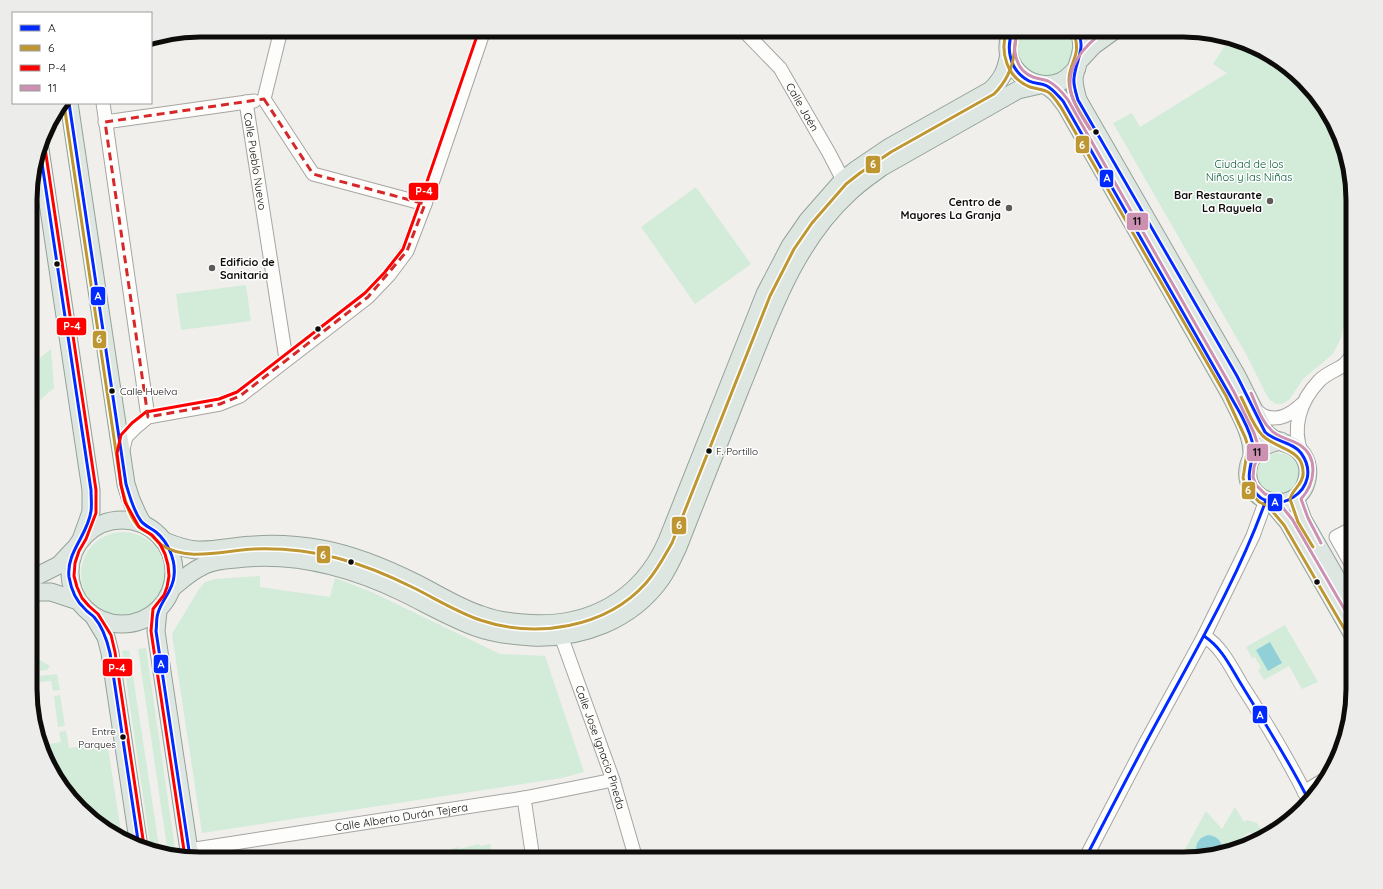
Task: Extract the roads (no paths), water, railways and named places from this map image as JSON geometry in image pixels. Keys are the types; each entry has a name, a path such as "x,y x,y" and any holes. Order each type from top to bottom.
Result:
{"main road":[{"path":"164,541 183,548 196,550 254,544 292,545 324,550 360,560 385,570 414,582 463,608 497,620 529,624 572,622 589,617 606,609 622,599 642,581 659,557 667,541 759,308 774,275 790,246 808,220 846,186 872,158 991,90 1000,82 1007,68 1011,37"},
{"path":"1080,37 1082,43 1079,63 1074,80 1078,100 1236,376 1265,432 1272,438 1291,445 1302,454 1308,466 1306,484 1302,492 1295,498 1286,502 1269,501"},
{"path":"172,588 201,566 217,561 262,557 304,560 340,567 401,591 479,629 494,633 521,636 561,636 591,630 617,618 642,600 660,579 678,547 777,298 787,277 810,239 831,212 846,186 864,180 882,167 1018,90 1060,82 1067,78 1093,46 1105,37"},
{"path":"1009,54 1012,64 1017,72 1031,82 1043,85 1056,92 1066,106 1230,394 1250,435 1253,446 1252,458"},
{"path":"69,104 126,484 130,500 136,513 144,524"},
{"path":"37,576 59,565 78,543 92,528 104,522 117,519 131,520 144,524 155,531 164,541 170,552 174,576 172,588 168,597 158,611 136,623 115,624 104,622 94,617 85,610 78,601 72,589 69,576 70,562 78,543 91,512 91,490 42,162"},
{"path":"1282,441 1268,444 1260,448 1248,466 1248,478 1256,493 1269,501 1288,522 1346,623"},
{"path":"1295,498 1303,520 1346,595"},
{"path":"37,592 51,592 78,601"},
{"path":"158,611 156,631 189,852"},
{"path":"94,617 106,637 110,653 138,840"}],"street":[{"path":"279,37 264,99 313,174 426,204"},
{"path":"122,452 126,437 148,417 220,404 240,396 368,297 389,275 407,251 426,204 482,37"},
{"name":"Calle Jaén","path":"750,37 780,68 846,186"},
{"path":"246,102 264,99"},
{"name":"Calle Pueblo Nuevo","path":"105,122 246,102 286,359"},
{"path":"102,104 148,417"},
{"path":"1302,454 1299,447 1297,430 1298,416 1304,403 1308,395 1320,380 1346,364"},
{"path":"1252,406 1263,416 1275,418 1290,414 1304,403"},
{"path":"1282,441 1304,403"},
{"path":"1089,852 1204,636 1269,501"},
{"path":"1346,532 1336,537 1346,555"},
{"path":"1319,548 1346,566"},
{"name":"Calle Jose Ignacio Pineda","path":"561,636 613,780 634,852"},
{"path":"1204,636 1213,641 1221,652 1265,721 1306,795"},
{"name":"Calle Alberto Durán Tejera","path":"201,852 524,798 613,780"},
{"path":"524,798 532,852"}],"water":[{"path":"1270,642 1282,663 1268,671 1256,650"},
{"path":"1204,836 1214,836 1222,844 1222,847 1197,852 1197,843"}],"place":[{"name":"Bar Restaurante La Rayuela","path":"1270,201"},
{"name":"Centro de Mayores La Granja","path":"1009,208"},
{"name":"Edificio de Sanitaria","path":"212,268"},
{"name":"Calle Huelva","path":"112,391"},
{"name":"F. Portillo","path":"709,451"},
{"name":"Entre Parques","path":"123,737"}],"park label":[{"name":"Ciudad de los Niños y las Niñas","path":"1249,170"}]}
